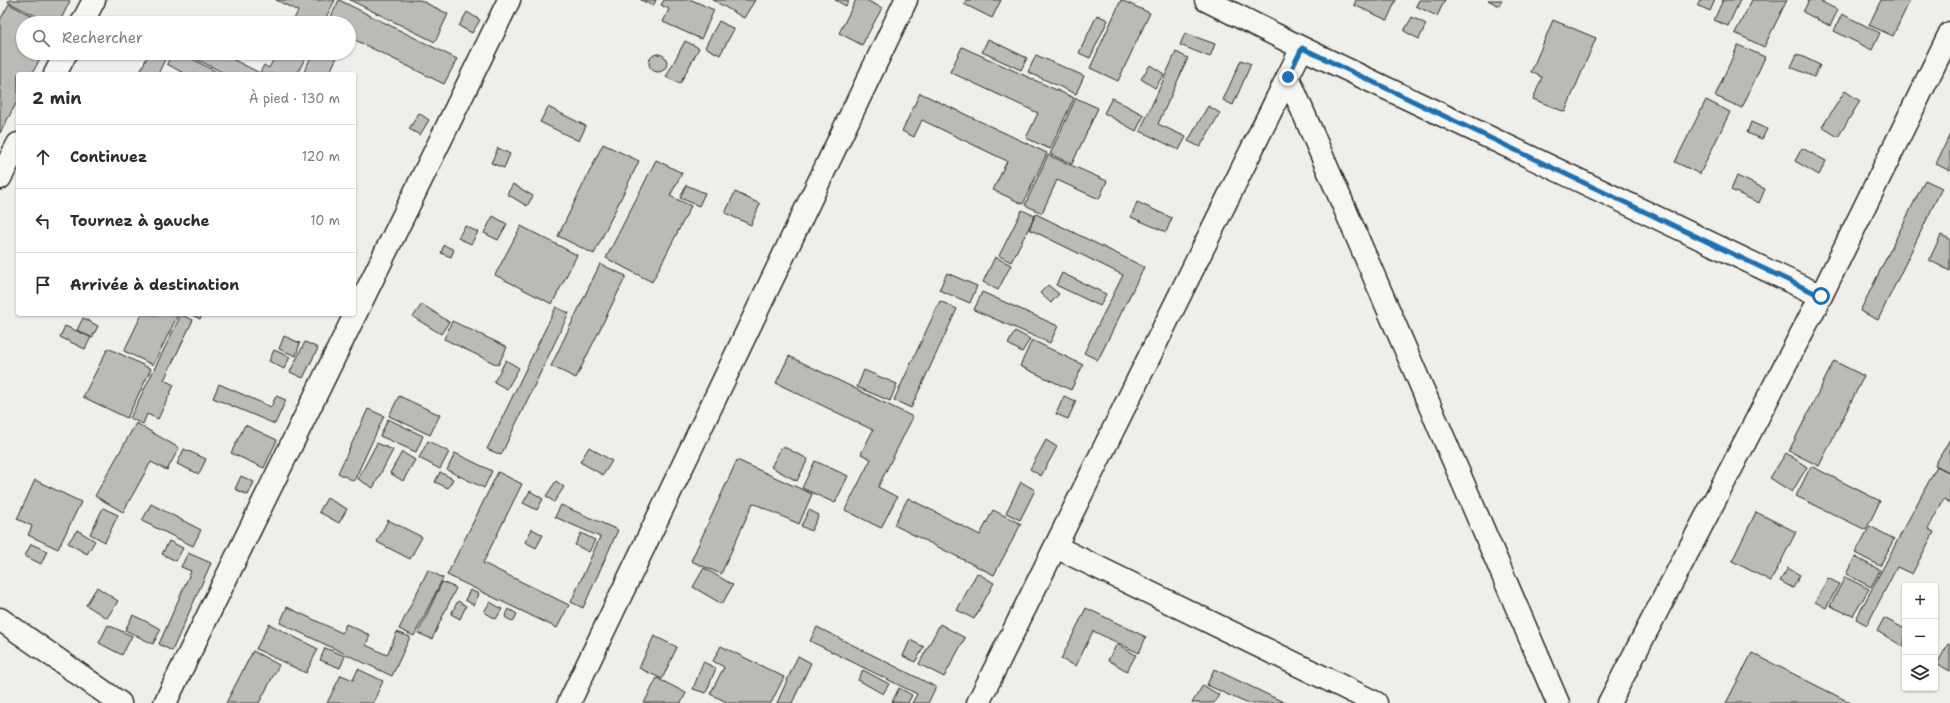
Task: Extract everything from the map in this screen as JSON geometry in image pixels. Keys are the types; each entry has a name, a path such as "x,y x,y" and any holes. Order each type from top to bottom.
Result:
{"street":[{"path":"86,16 94,0"},
{"path":"356,313 509,0"},
{"path":"570,703 906,0"},
{"path":"1206,0 1302,48 1821,296"},
{"path":"1609,703 1821,296 1950,33"},
{"path":"978,703 1302,48"},
{"path":"56,72 62,60"},
{"path":"1288,77 1558,703"},
{"path":"0,178 16,148"},
{"path":"165,703 354,316"},
{"path":"1056,546 1376,703"},
{"path":"0,619 120,703"}],"building":[{"path":"9,0 70,1 62,16 36,16 8,2"},
{"path":"276,0 335,0 327,16 296,16 298,11"},
{"path":"339,0 457,59 444,84 356,40 356,16 331,16"},
{"path":"350,0 420,0 448,14 435,42"},
{"path":"641,0 656,0 653,6"},
{"path":"664,0 692,0 714,10 701,39 663,22 669,9 661,5"},
{"path":"713,0 755,0 744,18"},
{"path":"835,0 849,0 846,6"},
{"path":"856,0 866,0 882,8 862,45 839,33"},
{"path":"966,0 1001,0 992,18 964,4"},
{"path":"1121,0 1150,13 1118,81 1090,68"},
{"path":"1356,0 1396,0 1387,20 1354,5"},
{"path":"1419,0 1445,0 1437,16 1416,6"},
{"path":"1488,0 1502,0 1499,6"},
{"path":"1700,0 1715,0 1710,11 1697,5"},
{"path":"1723,0 1740,0 1728,26 1714,20"},
{"path":"1752,0 1787,0 1764,47 1735,33"},
{"path":"1809,0 1818,0 1838,10 1830,26 1803,12"},
{"path":"1881,0 1910,0 1893,36 1869,25"},
{"path":"9,4 32,16 16,16 16,60 39,60 33,72 16,72 16,104 0,133 0,20"},
{"path":"467,12 480,20 472,33 459,26"},
{"path":"1842,14 1880,33 1872,50 1834,31"},
{"path":"1097,15 1108,20 1090,58 1079,53"},
{"path":"1412,17 1426,24 1419,39 1404,31"},
{"path":"1553,20 1596,38 1565,112 1533,99 1542,77 1531,72"},
{"path":"719,21 734,29 720,55 705,47"},
{"path":"1185,33 1215,44 1210,57 1180,45"},
{"path":"988,39 1027,58 1021,70 982,52"},
{"path":"685,41 699,48 680,84 666,77"},
{"path":"1738,45 1765,57 1742,108 1715,96"},
{"path":"962,47 1074,98 1050,149 1026,138 1038,113 950,72"},
{"path":"1176,52 1188,58 1158,124 1186,137 1179,150 1140,131"},
{"path":"658,54 664,57 667,63 664,69 658,72 652,69 649,63 652,57"},
{"path":"1797,54 1820,65 1814,77 1791,67"},
{"path":"1036,55 1084,76 1076,94 1028,72"},
{"path":"146,60 165,60 159,72 140,72"},
{"path":"169,60 194,60 216,72 181,72 167,64"},
{"path":"198,60 234,60 258,72 222,72"},
{"path":"273,60 304,60 298,72 260,72 264,65 269,68"},
{"path":"310,60 336,60 330,72 304,72"},
{"path":"1241,60 1251,64 1233,105 1223,100"},
{"path":"1150,65 1164,74 1155,88 1141,79"},
{"path":"1845,91 1860,101 1838,137 1822,127"},
{"path":"920,93 1047,153 1023,204 993,190 1007,161 922,120 914,137 902,131"},
{"path":"1076,98 1098,108 1072,164 1050,154"},
{"path":"1112,98 1144,115 1136,131 1104,113"},
{"path":"1706,100 1730,112 1700,174 1675,162"},
{"path":"1208,106 1220,113 1200,147 1188,141"},
{"path":"548,107 586,126 579,141 540,122"},
{"path":"419,113 429,120 420,135 409,129"},
{"path":"1751,122 1767,129 1762,139 1747,133"},
{"path":"1950,134 1950,171 1936,164"},
{"path":"603,144 639,161 594,254 558,236"},
{"path":"498,148 510,154 504,168 491,163"},
{"path":"1802,148 1826,161 1819,175 1795,161"},
{"path":"1048,155 1107,181 1099,199 1057,180 1042,213 1025,205"},
{"path":"656,160 682,173 670,196 691,206 652,282 606,258"},
{"path":"1737,176 1765,189 1759,203 1731,190"},
{"path":"1925,180 1942,188 1878,320 1860,311"},
{"path":"513,184 533,196 527,206 507,194"},
{"path":"686,185 705,193 699,206 680,198"},
{"path":"735,192 760,204 751,225 725,213"},
{"path":"1137,202 1172,218 1166,232 1131,217"},
{"path":"1022,210 1035,216 1011,262 999,256"},
{"path":"1036,214 1144,267 1098,360 1084,353 1123,275 1029,229"},
{"path":"493,216 507,224 498,240 484,233"},
{"path":"465,226 478,232 471,244 458,238"},
{"path":"521,226 577,255 552,304 495,275"},
{"path":"1941,235 1950,239 1950,271 1929,260"},
{"path":"444,245 454,250 451,257 441,253"},
{"path":"995,257 1011,265 998,290 983,282"},
{"path":"600,264 626,276 576,378 551,366"},
{"path":"947,273 977,286 970,303 939,290"},
{"path":"1062,273 1106,294 1100,306 1056,285"},
{"path":"1048,285 1059,294 1051,303 1040,293"},
{"path":"982,292 1058,326 1050,343 974,310"},
{"path":"940,301 957,309 911,408 894,400"},
{"path":"422,304 449,322 441,334 413,317"},
{"path":"556,307 569,313 501,455 487,449"},
{"path":"141,316 178,316 153,365 124,351"},
{"path":"181,316 193,320 164,380 174,385 158,419 147,414 143,424 130,418"},
{"path":"194,316 202,316 200,319"},
{"path":"83,318 98,326 92,338 77,330"},
{"path":"452,321 507,347 498,365 444,339"},
{"path":"65,326 91,337 85,349 60,337"},
{"path":"1015,331 1030,339 1022,352 1008,344"},
{"path":"284,336 300,343 296,356 279,349"},
{"path":"1032,340 1083,365 1071,390 1020,366"},
{"path":"305,342 318,348 303,378 290,372"},
{"path":"108,348 151,369 127,418 83,397"},
{"path":"274,350 290,357 284,369 269,361"},
{"path":"789,356 913,417 878,487 897,497 881,528 845,510 871,459 861,454 873,430 776,383"},
{"path":"506,360 519,368 507,389 494,382"},
{"path":"1834,361 1864,376 1819,466 1789,451"},
{"path":"864,370 897,384 890,401 857,387"},
{"path":"219,384 271,407 276,396 286,400 275,424 213,398"},
{"path":"399,396 440,415 430,435 389,416"},
{"path":"1064,396 1076,401 1068,419 1056,414"},
{"path":"368,409 384,416 354,481 338,473"},
{"path":"388,419 423,436 416,452 380,436"},
{"path":"136,423 179,448 167,470 151,462 123,512 95,496"},
{"path":"245,425 277,440 264,468 231,453"},
{"path":"1950,439 1950,470 1949,472 1935,465"},
{"path":"1046,440 1057,447 1041,476 1030,469"},
{"path":"428,441 449,452 440,469 419,458"},
{"path":"377,443 393,450 373,488 358,479"},
{"path":"782,446 808,459 797,481 771,467"},
{"path":"589,447 612,461 603,475 580,462"},
{"path":"184,449 206,459 199,474 177,464"},
{"path":"402,452 415,460 403,481 390,473"},
{"path":"455,453 492,471 484,488 447,470"},
{"path":"1786,453 1807,467 1792,492 1770,478"},
{"path":"737,460 812,494 799,524 753,503 721,574 691,561"},
{"path":"815,461 848,476 835,503 802,488"},
{"path":"1811,466 1880,501 1866,530 1796,496"},
{"path":"1937,466 1950,473 1950,503 1944,499 1928,529 1934,532 1912,574 1897,567 1867,625 1856,619"},
{"path":"440,472 453,479 448,488 435,482"},
{"path":"498,472 522,484 483,563 569,605 557,628 447,575"},
{"path":"241,476 254,482 248,495 235,489"},
{"path":"35,480 81,502 58,549 28,535 32,526 17,519"},
{"path":"556,481 564,487 554,502 546,496"},
{"path":"1021,482 1035,490 1020,520 1006,513"},
{"path":"530,491 543,499 537,510 523,503"},
{"path":"327,498 347,509 339,523 319,512"},
{"path":"908,498 980,535 993,510 1021,524 994,575 894,525"},
{"path":"151,504 201,530 193,546 142,521"},
{"path":"561,505 618,530 583,608 571,602 600,537 555,517"},
{"path":"103,508 118,515 105,542 90,534"},
{"path":"809,510 819,515 811,531 801,526"},
{"path":"1756,512 1796,532 1771,581 1732,561"},
{"path":"388,520 422,537 410,559 377,542"},
{"path":"1870,526 1894,539 1880,566 1855,553"},
{"path":"532,529 543,535 536,548 525,542"},
{"path":"77,530 95,541 87,554 68,543"},
{"path":"581,533 595,540 589,552 575,545"},
{"path":"169,541 183,548 176,561 162,554"},
{"path":"31,544 47,551 41,564 25,556"},
{"path":"188,553 211,563 172,651 159,644 191,571 181,567"},
{"path":"1855,557 1880,570 1871,587 1846,574"},
{"path":"704,568 733,585 722,604 693,587"},
{"path":"1788,568 1800,575 1793,588 1780,581"},
{"path":"428,570 443,578 414,636 399,629"},
{"path":"977,573 994,583 974,619 957,610"},
{"path":"1845,577 1869,589 1853,616 1830,606"},
{"path":"1828,578 1839,584 1826,608 1815,602"},
{"path":"442,582 456,588 432,639 418,633"},
{"path":"97,587 118,601 107,618 86,605"},
{"path":"470,590 479,594 474,605 465,600"},
{"path":"458,601 466,606 460,619 451,614"},
{"path":"490,602 502,609 496,619 484,612"},
{"path":"287,607 342,633 346,624 370,635 366,645 387,655 397,632 410,637 392,676 280,623"},
{"path":"1086,608 1146,637 1139,653 1093,631 1076,666 1061,659"},
{"path":"509,609 517,614 513,622 505,617"},
{"path":"133,615 161,629 153,644 125,630"},
{"path":"1884,618 1902,627 1902,646 1877,631"},
{"path":"269,624 318,649 306,673 256,649"},
{"path":"940,624 965,638 944,677 919,664"},
{"path":"108,625 132,636 122,655 99,643"},
{"path":"817,627 936,687 928,703 912,703 917,694 810,641"},
{"path":"654,636 677,647 662,679 639,668"},
{"path":"910,640 924,647 915,662 903,656"},
{"path":"1117,644 1136,655 1127,671 1108,660"},
{"path":"1948,644 1950,645 1950,671 1938,665"},
{"path":"721,646 784,677 771,703 729,703 710,694 724,667 713,661"},
{"path":"325,648 345,656 340,668 320,660"},
{"path":"253,651 279,665 259,703 226,703"},
{"path":"1752,653 1851,703 1726,703"},
{"path":"798,656 811,663 792,703 777,703"},
{"path":"703,662 716,668 706,693 693,689"},
{"path":"358,669 383,681 373,703 327,703 341,675 353,680"},
{"path":"1214,669 1286,703 1246,703 1207,685"},
{"path":"863,670 889,684 883,694 858,680"},
{"path":"657,678 686,693 681,703 644,703"},
{"path":"1203,685 1219,695 1214,703 1192,703"},
{"path":"899,688 912,695 908,703 892,702"}],"route":[{"path":"1288,77 1302,48 1821,296"}]}
